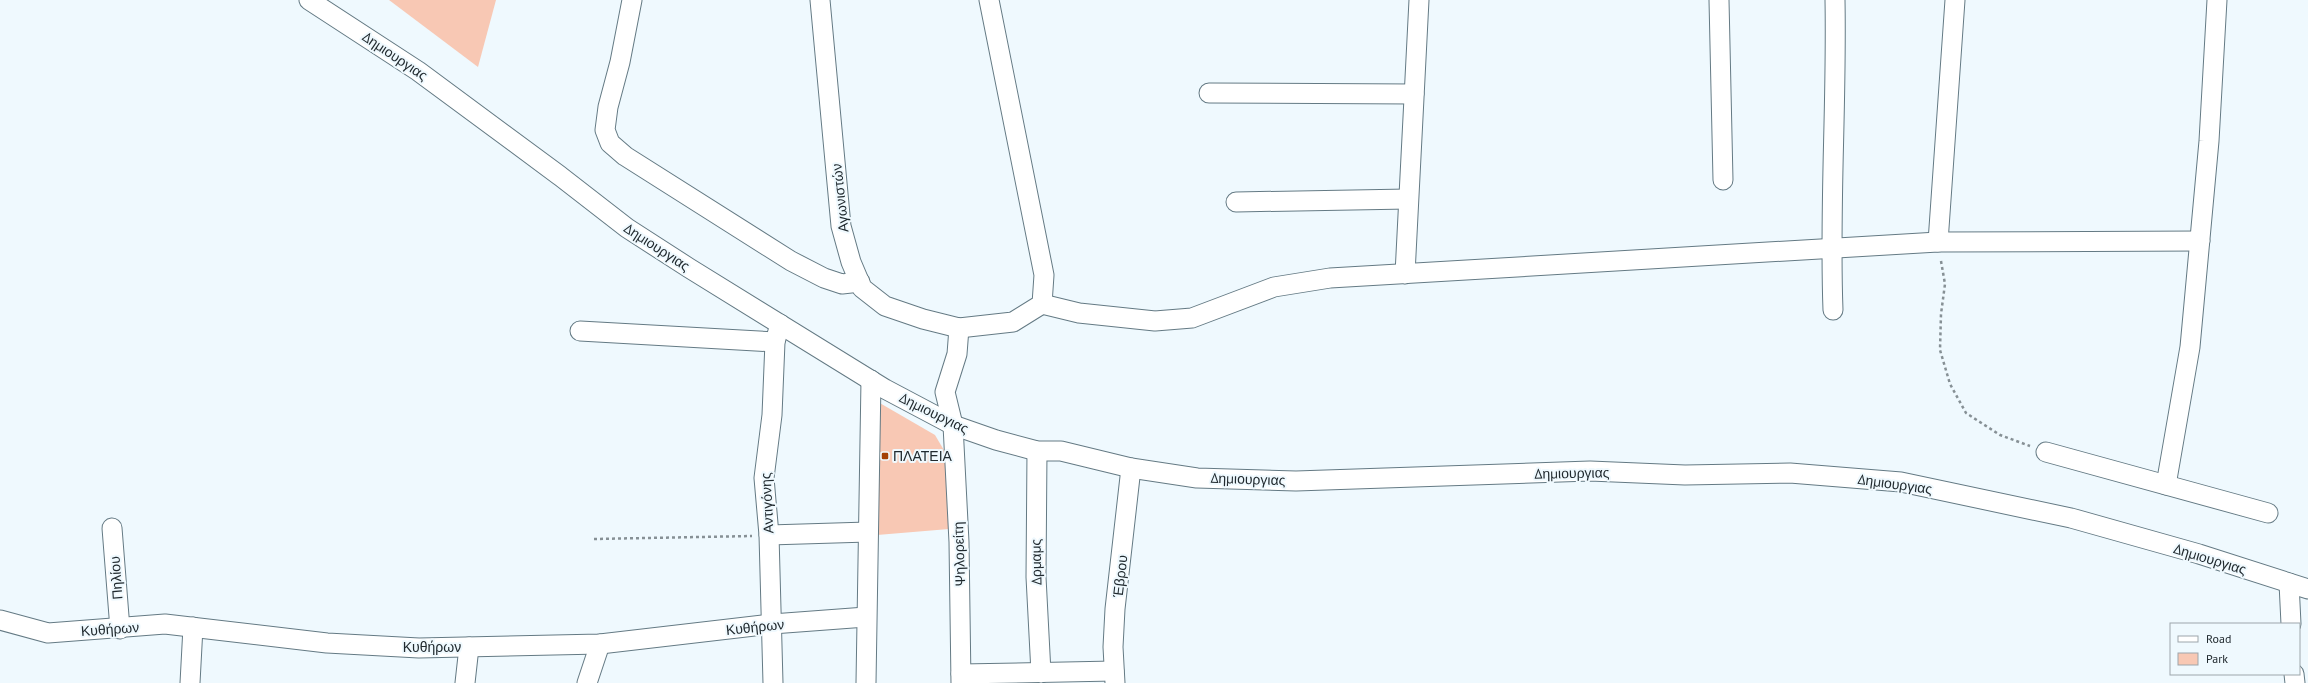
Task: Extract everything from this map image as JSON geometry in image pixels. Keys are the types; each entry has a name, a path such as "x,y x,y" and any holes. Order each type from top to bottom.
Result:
{"street":[{"name":"Δημιουργιας","path":"309,0 418,71 560,176 627,228 777,333 871,380 953,425 996,440 1037,451 1061,451 1131,468 1197,478 1296,481 1590,471 1686,475 1790,473 1901,482 2071,518 2198,554 2308,589"},
{"path":"632,0 620,62 608,107 605,130 610,143 632,160 791,261 824,278 842,284 860,282"},
{"name":"Αγωνιστών","path":"820,0 841,226 850,262 862,288 886,306 923,319 959,328"},
{"path":"989,0 1044,275 1042,304"},
{"path":"1404,274 1419,0"},
{"path":"1719,0 1723,180"},
{"path":"1833,310 1830,249 1837,74 1835,0"},
{"path":"1938,242 1955,0"},
{"path":"2166,485 2190,347 2209,141 2217,0"},
{"path":"1209,92 1414,94"},
{"path":"1236,202 1408,199"},
{"path":"959,328 1013,322 1042,304 1080,313 1163,321 1192,318 1274,287 1330,278 1938,242 2200,241"},
{"name":"Ψηλορείτη","path":"959,328 957,354 944,392 953,425 959,542 961,678"},
{"path":"580,331 777,333"},
{"name":"Αντιγόνης","path":"773,683 769,535 764,478 772,415 777,333"},
{"path":"866,683 871,380"},
{"name":"Δρμαμς","path":"1037,451 1036,577 1041,673"},
{"path":"2046,452 2268,513"},
{"name":"Έβρου","path":"1114,677 1115,609 1131,468"},
{"name":"Πηλίου","path":"112,528 120,628"},
{"path":"769,535 868,532"},
{"path":"2289,583 2291,623"},
{"name":"Κυθήρων","path":"0,620 48,632 165,624 327,643 418,648 600,644 772,624 866,617"},
{"path":"190,683 193,627"},
{"path":"587,683 600,644"},
{"path":"464,683 469,647"},
{"path":"961,678 1041,673 1114,677"}],"path":[{"path":"1938,242 1945,284 1940,314 1940,350 1950,384 1966,413 2000,435 2046,452"},
{"path":"594,539 769,535"}],"green space":[{"path":"389,0 496,0 478,67"},
{"path":"878,402 935,435 945,452 949,529 877,535"}],"place":[{"name":"ΠΛΑΤΕΙΑ","path":"885,456"}]}
